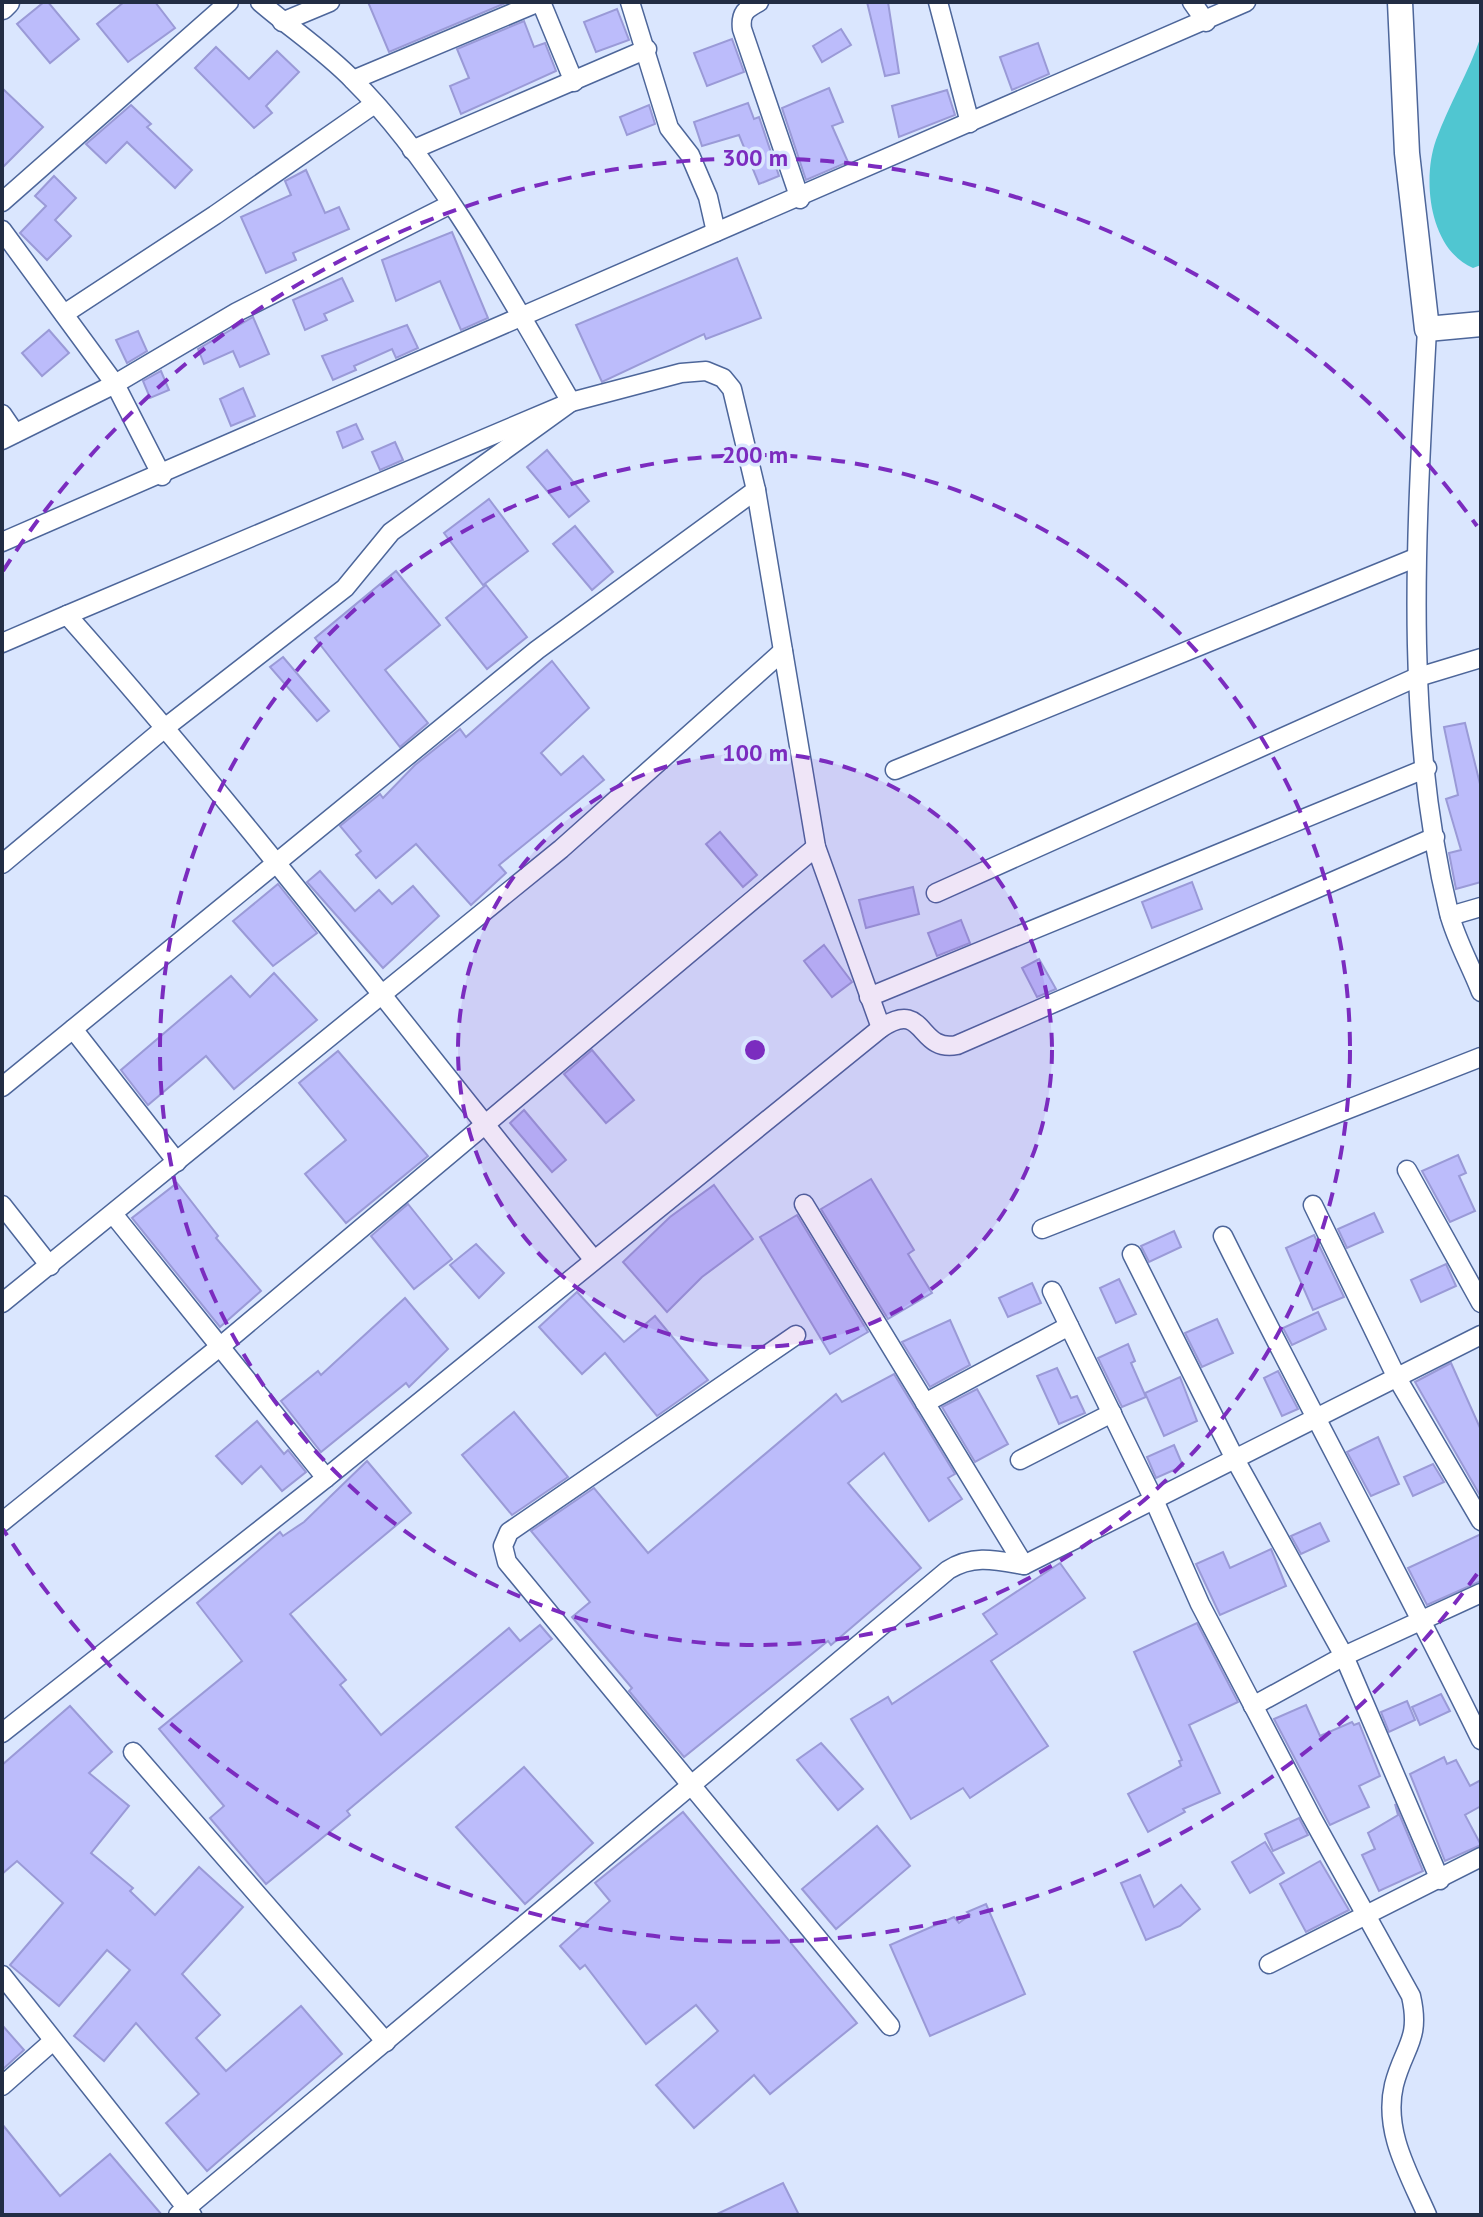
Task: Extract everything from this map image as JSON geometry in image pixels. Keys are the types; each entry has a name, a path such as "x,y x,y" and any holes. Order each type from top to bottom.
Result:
{"street":[{"path":"2,7 7,2"},
{"path":"2,202 229,2"},
{"path":"260,2 353,80 412,150 521,316 571,402"},
{"path":"282,22 330,2"},
{"path":"353,80 540,2 574,82"},
{"path":"630,2 669,128 690,155 708,197 716,232"},
{"path":"759,2 746,9 741,18 742,29 800,199"},
{"path":"938,2 970,123"},
{"path":"1192,2 1206,22"},
{"path":"2,542 162,476 521,316 800,199 1246,2"},
{"path":"1400,2 1407,153 1427,329 1415,558 1415,678 1435,837 1450,916 1481,992"},
{"path":"412,150 647,49"},
{"path":"64,314 215,215 373,105"},
{"path":"2,414 9,437 115,384 237,312 449,205"},
{"path":"2,230 115,384 162,476"},
{"path":"1427,329 1481,324"},
{"path":"2,643 571,402 681,373 706,371 723,378 732,389 756,490 816,847 881,1028"},
{"path":"2,864 166,727 345,588 391,532 571,402"},
{"path":"6,1077 73,1029 537,650 756,490"},
{"path":"895,770 1415,558"},
{"path":"67,615 166,727 277,862 594,1260"},
{"path":"2,1303 561,849 783,651"},
{"path":"936,893 1415,678 1481,658"},
{"path":"869,997 1427,768"},
{"path":"2,1733 326,1478 881,1028 904,1017 914,1020 933,1043 943,1048 957,1045 1435,837"},
{"path":"2,1522 222,1345 816,847"},
{"path":"1450,916 1481,907"},
{"path":"73,1029 177,1162"},
{"path":"1042,1229 1481,1057"},
{"path":"1407,1170 1481,1303"},
{"path":"804,1204 1024,1565"},
{"path":"2,1205 50,1266"},
{"path":"1313,1205 1397,1378 1481,1521"},
{"path":"113,1214 222,1345 326,1478"},
{"path":"1223,1236 1314,1419 1424,1622 1481,1740"},
{"path":"1132,1254 1236,1461 1344,1656 1440,1880"},
{"path":"1052,1291 1154,1500 1200,1604 1411,1996 1417,2023 1394,2085 1391,2117 1398,2150 1427,2215"},
{"path":"925,1403 1069,1326"},
{"path":"796,1335 509,1532 503,1546 507,1562 890,2026"},
{"path":"2,1975 186,2213 948,1570 961,1562 983,1558 1024,1565 1236,1461 1481,1335"},
{"path":"1020,1460 1112,1413"},
{"path":"1253,1706 1344,1656 1424,1622 1481,1593"},
{"path":"133,1752 386,2042"},
{"path":"1269,1964 1481,1857"},
{"path":"2,2086 53,2041"}],"shaded area":[{"path":"1481,36 1481,265 1473,268 1458,259 1438,229 1430,193 1430,174 1436,140"}],"building":[{"path":"48,2 79,39 50,63 17,24"},
{"path":"124,2 155,2 175,28 128,62 97,24"},
{"path":"368,2 508,2 389,52"},
{"path":"867,2 888,2 899,73 885,76"},
{"path":"617,9 629,40 596,52 584,22"},
{"path":"524,21 534,47 545,43 556,71 461,114 450,86 469,78 457,49"},
{"path":"841,29 851,45 822,62 813,46"},
{"path":"732,39 744,72 707,86 694,53"},
{"path":"1038,43 1049,74 1012,90 1000,57"},
{"path":"216,47 249,79 277,51 299,72 266,106 272,113 254,128 195,68"},
{"path":"2,88 43,127 2,168"},
{"path":"829,88 843,122 832,126 848,162 806,180 782,108"},
{"path":"947,90 955,115 899,137 892,106"},
{"path":"748,103 754,119 759,117 779,176 759,184 739,135 702,146 694,122"},
{"path":"131,105 151,124 147,127 192,170 175,188 127,142 106,163 86,144"},
{"path":"649,105 655,124 627,135 620,117"},
{"path":"306,170 325,213 339,207 349,229 293,253 296,260 266,273 241,217 291,195 285,181"},
{"path":"54,176 76,198 55,220 71,236 47,260 20,233 46,206 35,196"},
{"path":"452,232 488,318 461,330 440,281 396,301 382,260"},
{"path":"737,258 761,318 706,339 704,334 602,382 576,325"},
{"path":"342,278 353,301 324,314 327,320 305,330 293,300"},
{"path":"253,317 269,354 240,367 233,351 204,364 198,349"},
{"path":"407,325 418,348 396,358 392,349 354,366 356,370 333,380 322,356"},
{"path":"49,330 69,353 42,376 22,353"},
{"path":"138,331 147,351 127,363 116,340"},
{"path":"161,371 169,390 150,398 143,381"},
{"path":"243,388 255,416 231,426 220,399"},
{"path":"356,424 363,439 343,448 337,432"},
{"path":"395,442 403,460 380,470 372,452"},
{"path":"547,450 589,501 569,517 527,467"},
{"path":"489,499 528,551 483,585 444,533"},
{"path":"575,526 613,572 592,590 553,544"},
{"path":"396,571 440,625 385,670 428,723 400,747 315,638"},
{"path":"486,585 527,637 487,669 446,618"},
{"path":"283,657 329,711 317,721 270,667"},
{"path":"552,661 589,708 541,753 561,775 583,756 604,780 499,865 506,873 471,905 416,844 376,878 356,855 361,851 340,826 380,794 383,798 415,765 460,729 466,737"},
{"path":"1465,723 1481,788 1481,882 1456,889 1449,853 1461,850 1446,799 1458,795 1444,727"},
{"path":"720,832 757,875 743,887 706,844"},
{"path":"320,871 355,911 379,890 392,904 413,886 439,916 383,968 307,882"},
{"path":"1192,882 1202,909 1152,928 1142,902"},
{"path":"278,884 317,933 273,966 233,921"},
{"path":"913,887 919,914 866,928 859,900"},
{"path":"961,920 970,943 937,956 928,933"},
{"path":"824,945 852,982 832,997 804,961"},
{"path":"1039,959 1056,989 1037,997 1022,968"},
{"path":"274,973 317,1020 234,1089 206,1056 148,1105 121,1070 231,976 250,997"},
{"path":"592,1050 634,1100 606,1123 564,1074"},
{"path":"338,1051 428,1156 346,1223 305,1174 346,1140 299,1083"},
{"path":"524,1110 566,1160 552,1172 510,1123"},
{"path":"1458,1155 1466,1173 1459,1176 1475,1211 1450,1222 1422,1171"},
{"path":"871,1179 914,1250 908,1254 932,1293 888,1319 821,1209"},
{"path":"177,1183 218,1236 216,1238 261,1291 220,1327 132,1218"},
{"path":"714,1185 753,1239 702,1277 667,1312 623,1262 670,1217"},
{"path":"408,1204 452,1259 414,1289 371,1236"},
{"path":"1374,1213 1383,1232 1347,1248 1338,1229"},
{"path":"797,1215 868,1332 830,1354 760,1237"},
{"path":"1174,1231 1181,1247 1149,1262 1141,1246"},
{"path":"1314,1235 1344,1297 1313,1310 1286,1248"},
{"path":"476,1244 504,1273 479,1298 450,1265"},
{"path":"1446,1264 1456,1286 1421,1302 1411,1280"},
{"path":"1119,1279 1136,1314 1116,1323 1100,1288"},
{"path":"1032,1283 1041,1303 1008,1317 999,1298"},
{"path":"577,1292 624,1342 655,1316 708,1380 657,1416 605,1353 582,1374 539,1327"},
{"path":"405,1298 448,1349 409,1387 406,1383 321,1452 281,1401 318,1371 321,1375"},
{"path":"1318,1312 1326,1329 1292,1345 1283,1328"},
{"path":"1217,1319 1233,1353 1202,1367 1185,1333"},
{"path":"950,1320 970,1365 930,1387 902,1342"},
{"path":"1128,1344 1135,1361 1131,1363 1146,1397 1122,1407 1098,1358"},
{"path":"1451,1363 1481,1430 1481,1497 1415,1382"},
{"path":"1057,1368 1071,1398 1077,1396 1085,1413 1059,1424 1037,1376"},
{"path":"1278,1371 1298,1409 1282,1416 1264,1378"},
{"path":"894,1374 955,1474 948,1478 962,1499 929,1521 884,1453 848,1483 921,1568 831,1645 828,1641 684,1757 629,1691 632,1688 572,1617 590,1602 531,1531 594,1488 648,1553 836,1394 842,1402"},
{"path":"1180,1377 1197,1421 1164,1436 1145,1393"},
{"path":"977,1389 1008,1444 975,1462 942,1407"},
{"path":"514,1412 568,1477 512,1515 462,1455"},
{"path":"257,1421 284,1454 288,1450 306,1472 282,1491 261,1466 242,1484 216,1456"},
{"path":"1378,1437 1399,1484 1371,1496 1347,1452"},
{"path":"1174,1445 1183,1466 1156,1478 1147,1457"},
{"path":"367,1461 411,1513 290,1614 346,1680 340,1685 381,1735 509,1628 520,1641 540,1625 552,1639 347,1811 350,1815 266,1884 210,1818 224,1806 159,1729 242,1661 197,1603 280,1532 283,1536 304,1522"},
{"path":"1433,1464 1444,1482 1413,1496 1404,1477"},
{"path":"1320,1523 1329,1541 1301,1554 1291,1536"},
{"path":"1481,1534 1481,1581 1427,1605 1408,1568"},
{"path":"1271,1549 1286,1586 1220,1615 1196,1564 1223,1552 1230,1568"},
{"path":"1060,1563 1085,1598 991,1661 1048,1746 970,1798 963,1788 911,1819 851,1719 888,1697 892,1704 997,1634 983,1614"},
{"path":"1197,1623 1238,1702 1189,1725 1220,1793 1183,1809 1185,1812 1148,1832 1128,1794 1181,1766 1179,1761 1182,1760 1134,1652"},
{"path":"1441,1694 1450,1711 1420,1725 1412,1707"},
{"path":"1407,1701 1415,1720 1389,1732 1381,1712"},
{"path":"1306,1705 1320,1736 1352,1722 1354,1725 1359,1723 1380,1776 1359,1786 1369,1807 1330,1825 1274,1719"},
{"path":"70,1706 112,1752 89,1773 129,1806 91,1853 133,1888 130,1891 155,1915 199,1867 243,1907 182,1974 220,2015 196,2038 226,2071 301,2006 342,2054 207,2171 166,2123 199,2094 136,2023 104,2061 74,2036 130,1970 107,1950 59,2006 10,1965 63,1903 17,1861 2,1874 2,1765"},
{"path":"821,1743 863,1789 838,1810 797,1760"},
{"path":"1444,1757 1447,1764 1456,1760 1470,1786 1481,1780 1481,1806 1465,1815 1481,1845 1445,1861 1410,1774"},
{"path":"524,1767 593,1843 525,1904 456,1827"},
{"path":"1395,1804 1423,1871 1379,1891 1362,1855 1375,1849 1368,1833 1398,1815"},
{"path":"683,1812 857,2023 770,2094 754,2075 694,2128 656,2085 718,2031 696,2005 646,2044 585,1965 580,1969 560,1946 610,1901 595,1883"},
{"path":"1299,1818 1308,1835 1273,1851 1265,1834"},
{"path":"877,1826 910,1866 836,1929 802,1889"},
{"path":"1265,1842 1284,1873 1250,1893 1232,1862"},
{"path":"1320,1861 1349,1910 1306,1932 1280,1884"},
{"path":"1140,1875 1154,1907 1181,1885 1200,1909 1180,1926 1146,1940 1121,1883"},
{"path":"986,1904 1025,1994 930,2036 890,1945 954,1917 959,1923 970,1915 967,1912"},
{"path":"2,2025 24,2050 2,2070"},
{"path":"2,2124 60,2196 110,2154 162,2215 2,2215"},
{"path":"783,2183 799,2215 715,2215"}]}
